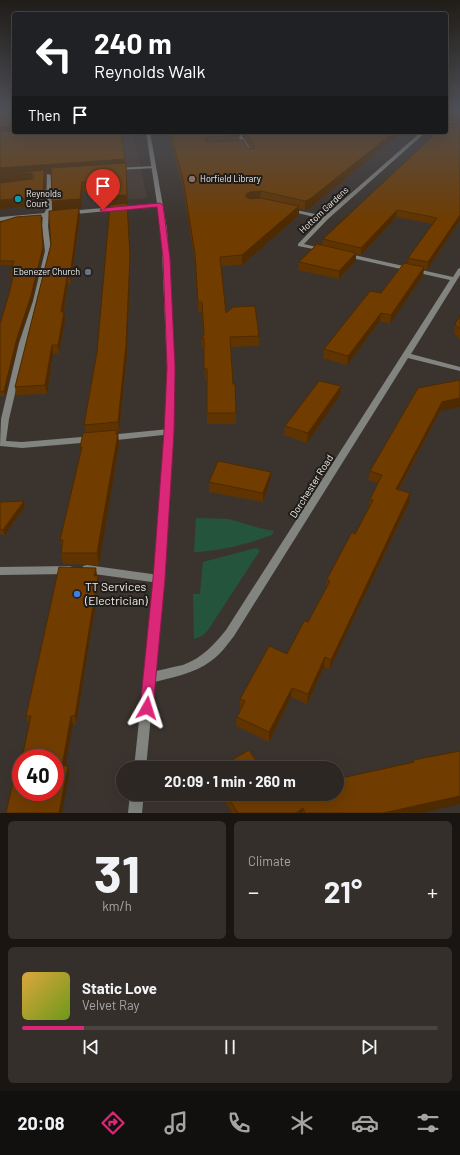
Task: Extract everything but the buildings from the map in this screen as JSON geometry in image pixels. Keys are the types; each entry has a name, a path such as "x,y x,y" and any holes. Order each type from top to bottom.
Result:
{"street":[{"path":"141,761 159,579 169,432 171,368 166,258 160,205 150,146"},
{"path":"246,146 251,154"},
{"name":"Hottom Gardens","path":"330,252 300,245 326,218 408,146"},
{"path":"109,169 154,167"},
{"path":"42,175 51,175 49,210 46,215 45,237 48,251 20,358 0,443 22,445 169,432"},
{"path":"0,219 160,205"},
{"path":"282,208 326,218"},
{"path":"338,254 454,279"},
{"name":"Dorchester Road","path":"150,678 190,668 213,653 230,633 460,270"},
{"path":"407,355 460,369"},
{"path":"0,570 91,569 159,579"},
{"path":"134,813 136,801"}],"shaded area":[{"path":"91,146 136,146 147,198 93,203"}],"green space":[{"path":"196,518 229,519 274,531 272,535 224,549 194,552"},
{"path":"256,548 260,551 208,630 202,636 194,639 193,594 200,594 203,562"}],"place":[{"name":"Horfield Library","path":"192,179"},
{"name":"Reynolds Court","path":"18,199"},
{"name":"Ebenezer Church","path":"88,272"},
{"name":"TT Services (Electrician)","path":"77,594"}],"route":[{"path":"103,210 160,205 164,229 171,368 169,432 166,493 147,708"}]}
